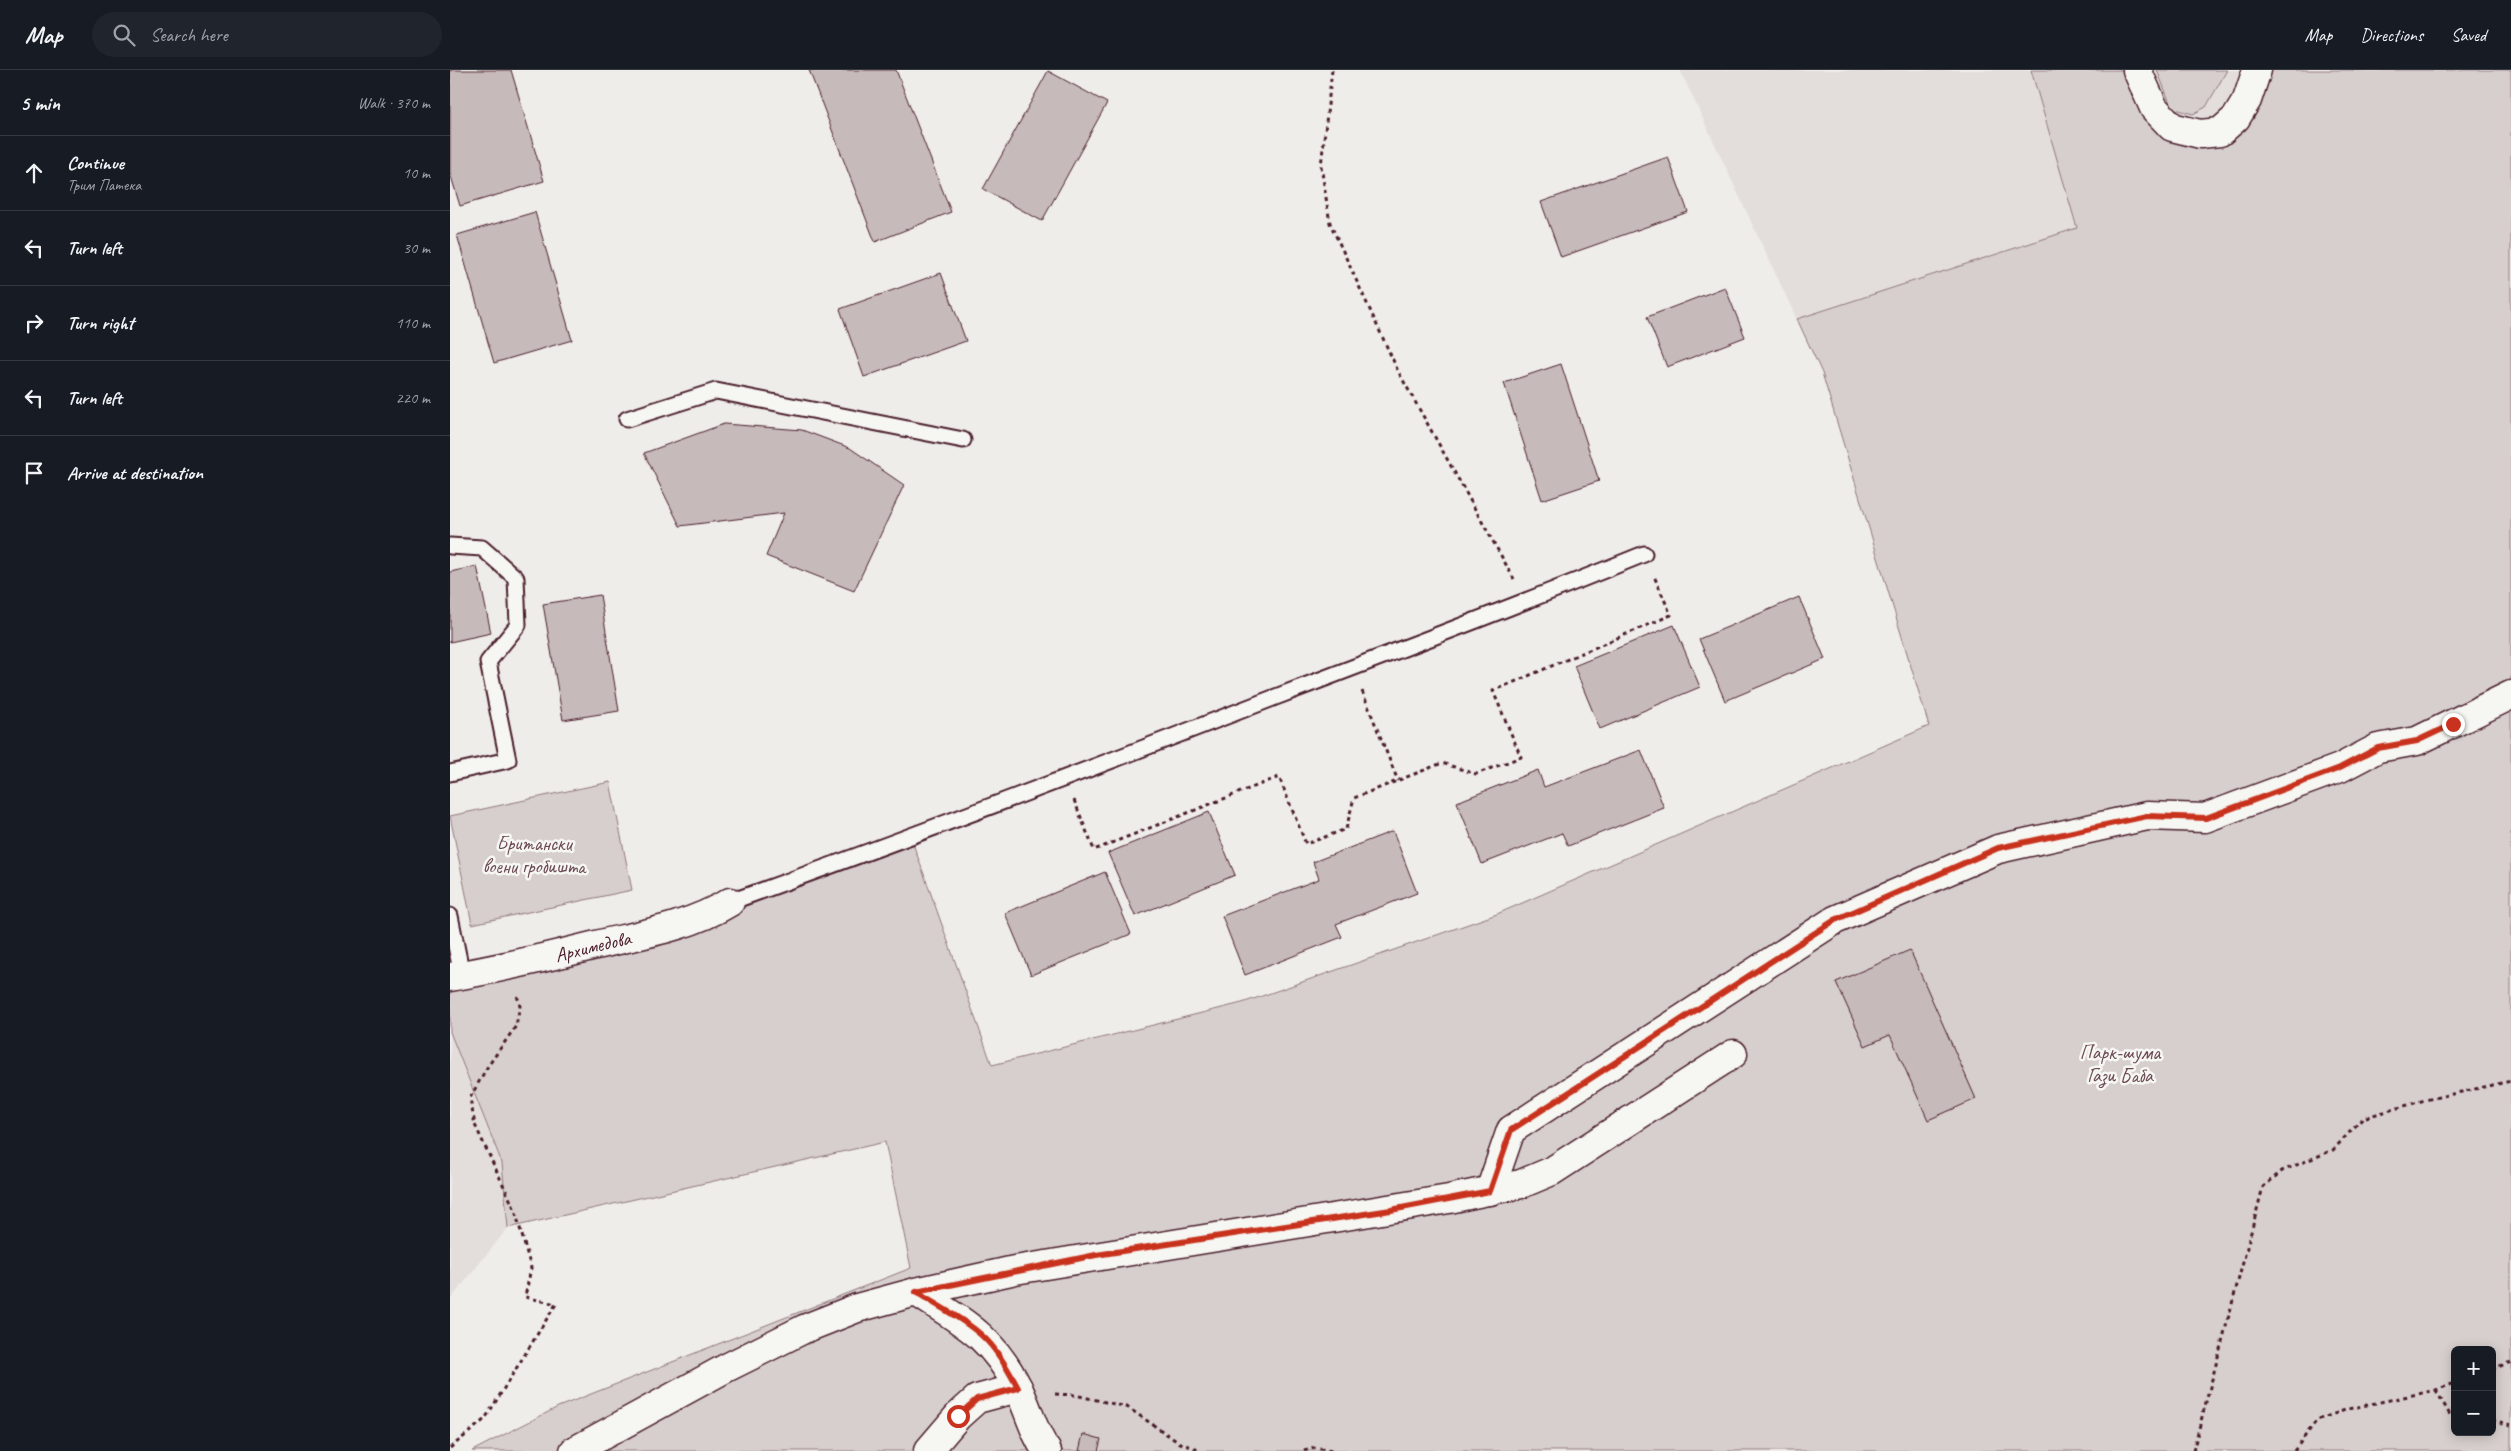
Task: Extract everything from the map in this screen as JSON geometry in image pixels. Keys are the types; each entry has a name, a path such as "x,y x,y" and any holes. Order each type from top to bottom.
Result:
{"street":[{"path":"2137,70 2154,108 2172,127 2200,134 2220,132 2236,118 2247,100 2257,70"},
{"path":"1490,1191 1511,1130 1835,920 1998,848 2147,816 2206,818 2340,768 2378,748 2417,741 2511,695"},
{"name":"Архимедова","path":"456,976 507,966 694,921 730,902"},
{"path":"574,1451 726,1368 804,1329 858,1308 916,1292 1096,1255 1391,1210 1521,1184 1552,1171 1733,1054"},
{"path":"916,1292 977,1331 991,1344 1018,1388 1048,1451"},
{"path":"928,1451 958,1416 977,1399 1018,1388"}],"lane":[{"path":"627,418 716,390 963,440"},
{"path":"450,546 482,548 516,578 518,625 488,662 508,760 450,773"},
{"path":"730,902 911,838 1527,601 1644,554"},
{"path":"450,916 456,976"}],"path":[{"path":"1332,70 1321,166 1330,223 1398,371 1527,601"},
{"path":"1066,778 1094,850 1279,777 1306,844 1346,829 1354,798 1442,763 1476,774 1521,757 1493,691 1671,615 1644,554"},
{"path":"1353,668 1398,781"},
{"path":"450,1448 485,1419 556,1304 525,1297 531,1268 515,1210 475,1125 470,1098 486,1069 516,1026 520,1006 507,966"},
{"path":"2194,1451 2263,1187 2282,1171 2333,1150 2363,1118 2425,1100 2511,1080"},
{"path":"2496,1368 2511,1362"},
{"path":"2294,1451 2317,1420 2348,1409 2436,1390 2451,1384"},
{"path":"1018,1388 1052,1394 1075,1395 1122,1405 1178,1442 1201,1451"},
{"path":"2436,1390 2451,1415"},
{"path":"2496,1421 2511,1424"},
{"path":"1304,1451 1314,1448 1333,1451"}],"shaded area":[{"path":"1680,70 2511,70 1822,373"},
{"path":"450,1032 502,1163 508,1228 450,1300"}],"green space":[{"name":"Парк-шума Гази Баба","path":"2031,70 2137,70 2154,108 2220,132 2257,70 2511,70 2511,1451 472,1451 558,1407 911,1268 885,1142 508,1228 502,1163 450,1032 450,977 507,966 911,838 992,1065 1242,1003 1497,914 1929,726 1822,373 1797,319 2077,228"},
{"path":"2157,70 2227,70 2206,107 2193,114 2172,108"},
{"name":"Британски воени гробишта","path":"610,782 632,890 472,924 450,816"}],"building":[{"path":"450,70 511,70 544,181 460,206 450,173"},
{"path":"809,70 896,70 951,212 875,242"},
{"path":"1048,71 1107,103 1042,221 983,189"},
{"path":"1668,157 1688,212 1561,257 1541,202"},
{"path":"535,212 572,340 494,363 457,235"},
{"path":"941,273 966,341 864,377 840,309"},
{"path":"1725,287 1745,337 1667,367 1647,317"},
{"path":"1561,364 1599,481 1542,500 1504,383"},
{"path":"724,424 802,430 850,448 904,485 854,591 766,556 784,513 680,526 644,453"},
{"path":"477,566 491,633 450,642 450,572"},
{"path":"600,595 619,711 563,720 543,604"},
{"path":"1799,597 1825,659 1725,701 1699,639"},
{"path":"1674,625 1700,687 1600,729 1574,666"},
{"path":"1641,750 1664,808 1568,846 1562,833 1482,864 1457,802 1538,770 1544,787"},
{"path":"1209,812 1235,875 1135,916 1108,853"},
{"path":"1393,831 1417,893 1336,924 1342,937 1245,975 1222,916 1319,879 1313,862"},
{"path":"1105,872 1131,934 1031,975 1005,913"},
{"path":"1910,950 1976,1099 1928,1120 1890,1035 1865,1046 1836,982"},
{"path":"1083,1434 1101,1439 1098,1451 1079,1451"}],"route":[{"path":"958,1416 977,1399 1018,1388 991,1344 977,1331 916,1292 1015,1270 1096,1255 1391,1210 1490,1191 1511,1130 1835,920 1998,848 2147,816 2206,818 2340,768 2378,748 2417,741 2453,724"}]}
